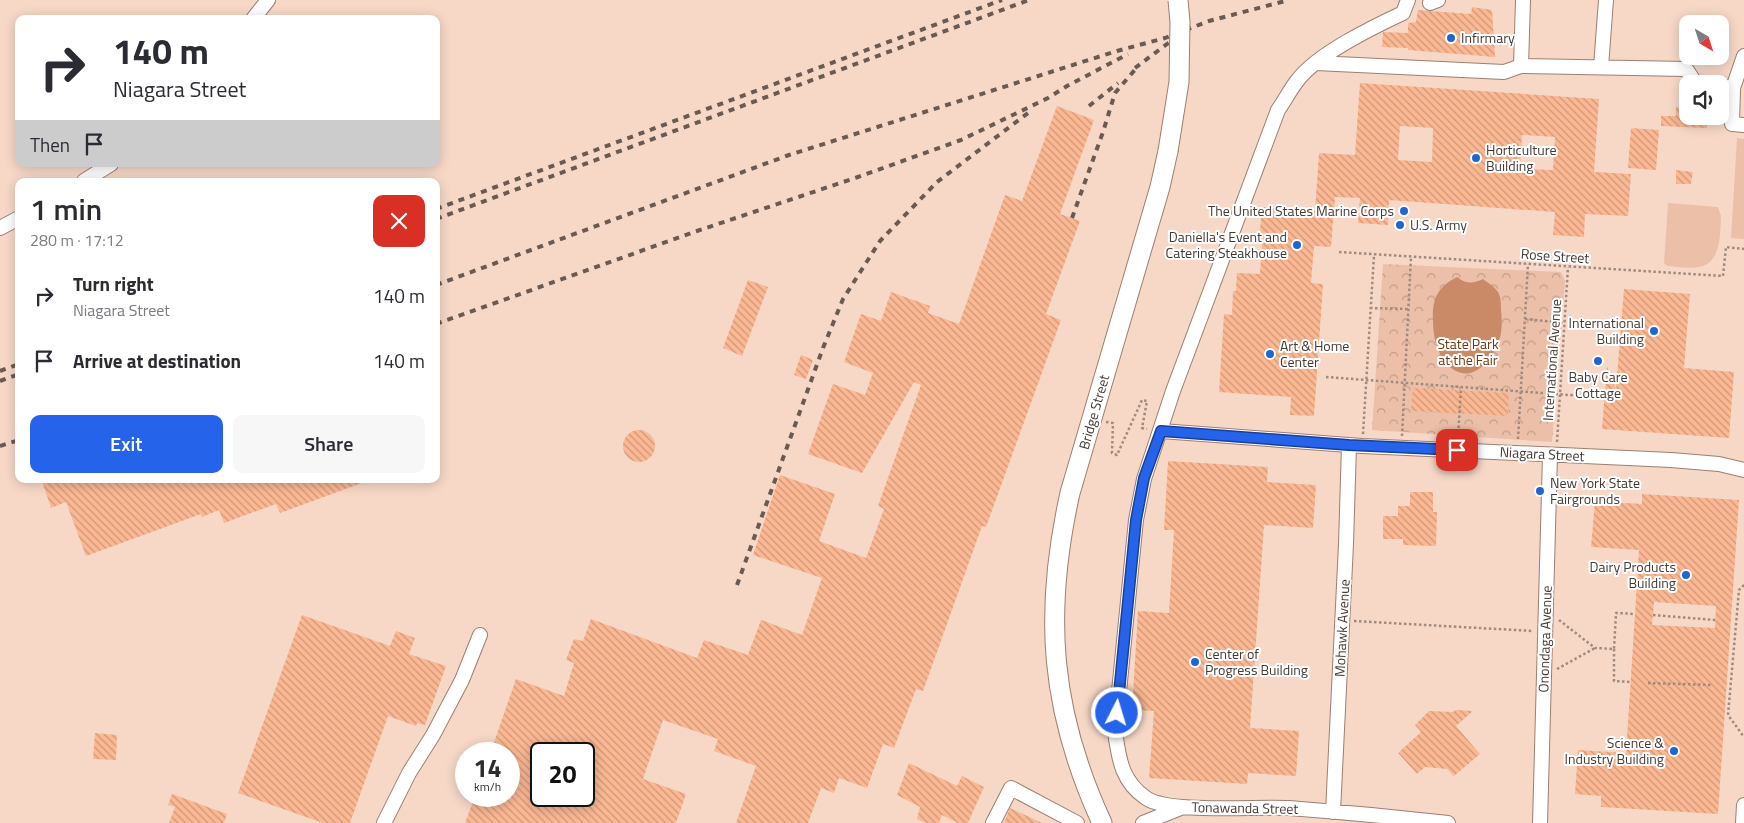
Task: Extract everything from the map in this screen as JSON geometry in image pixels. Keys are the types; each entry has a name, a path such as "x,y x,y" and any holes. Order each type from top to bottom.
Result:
{"main road":[{"name":"Bridge Street","path":"1102,823 1090,797 1069,736 1057,677 1054,636 1056,580 1061,534 1070,493 1160,187 1168,151 1179,82 1180,22 1178,0"}],"lane":[{"path":"257,15 268,0"},
{"path":"1161,431 1173,391 1278,110 1298,79 1316,63 1372,27 1404,13 1408,0"},
{"path":"1521,66 1523,0"},
{"path":"1601,67 1606,0"},
{"path":"1729,83 1744,56"},
{"path":"1316,63 1504,72 1521,66 1686,69 1690,75"},
{"path":"1729,106 1732,124 1744,125"},
{"path":"89,178 106,167"},
{"path":"0,228 15,220"},
{"name":"Niagara Street","path":"1161,431 1356,445 1671,460 1719,464 1744,470"},
{"name":"Tonawanda Street","path":"1161,431 1144,478 1136,520 1115,732 1119,763 1124,774 1146,799 1183,807 1287,808 1334,812 1354,818 1448,823"},
{"name":"Mohawk Avenue","path":"1334,812 1342,620 1356,445"},
{"name":"Onondaga Avenue","path":"1540,823 1545,610 1553,455"},
{"path":"384,823 409,773 433,735 462,680 480,635"},
{"path":"993,823 1010,788 1077,823"},
{"path":"1743,823 1744,805"},
{"path":"1143,823 1168,818 1183,807"}],"path":[{"name":"Rose Street","path":"1339,252 1723,276 1726,247 1744,249"},
{"path":"1356,445 1366,380 1374,254"},
{"path":"1401,447 1411,257"},
{"path":"1517,453 1528,264"},
{"name":"International Avenue","path":"1553,455 1560,394 1568,266"},
{"path":"1370,308 1409,309"},
{"path":"1525,319 1565,322"},
{"path":"1326,377 1596,397"},
{"path":"1457,450 1461,387"},
{"path":"1092,420 1113,423 1112,453 1117,455 1142,400 1147,401 1142,428 1161,431"},
{"path":"1744,585 1738,590 1728,715 1744,737"},
{"path":"1545,610 1594,648"},
{"path":"1631,682 1614,681 1616,613 1635,614"},
{"path":"1653,616 1715,620"},
{"path":"1342,620 1545,631"},
{"path":"1731,621 1736,622"},
{"path":"1543,677 1594,648 1614,649"},
{"path":"1648,683 1711,685"}],"green space":[{"path":"1737,138 1744,139 1744,239 1731,238"},
{"path":"1668,203 1718,207 1721,216 1720,239 1716,254 1707,264 1688,268 1667,266 1664,263"},
{"name":"State Park at the Fair","path":"1383,264 1561,272 1565,281 1552,442 1372,430"}],"shaded area":[{"path":"1457,277 1463,281 1470,282 1483,279 1493,286 1500,296 1502,322 1498,343 1488,361 1481,368 1473,372 1455,371 1446,363 1434,337 1433,312 1435,299 1445,285"}],"building":[{"name":"Infirmary","path":"1472,7 1492,10 1495,57 1382,47 1383,32 1408,33 1408,23 1416,22 1418,10 1471,14"},
{"name":"Horticulture Building","path":"1360,83 1599,99 1594,172 1631,174 1628,216 1585,214 1584,237 1553,235 1555,212 1389,200 1388,225 1358,223 1360,198 1335,197 1331,247 1314,246 1311,283 1323,284 1314,416 1290,415 1291,397 1219,392 1224,314 1232,315 1233,291 1236,291 1237,273 1260,274 1262,243 1259,243 1262,207 1315,211 1319,153 1355,155","holes":["1400,126 1433,128 1432,162 1398,160","1522,135 1555,137 1553,170 1520,169"]},
{"path":"1057,106 1094,120 1060,214 1080,221 1046,314 1061,320 986,527 982,526 923,691 916,689 894,748 883,744 867,788 839,778 834,793 821,788 808,823 736,823 756,766 714,751 718,739 663,720 643,779 686,794 676,823 465,823 471,807 520,807 520,742 494,742 516,679 564,696 574,663 566,660 574,639 583,641 591,619 697,658 704,640 748,655 761,620 802,635 822,578 753,555 780,475 835,494 819,541 866,558 884,509 878,506 921,385 914,382 862,473 808,454 833,384 865,395 873,373 844,362 861,314 881,321 891,292 930,306 928,313 959,324 1005,195 1022,201"},
{"path":"1676,107 1679,107 1679,125 1707,125 1707,128 1661,126 1661,116 1676,116"},
{"path":"1631,128 1659,130 1656,170 1628,168"},
{"path":"1676,170 1693,172 1691,184 1676,184"},
{"path":"748,280 768,287 742,356 723,348"},
{"name":"International Building","path":"1624,289 1690,294 1684,368 1734,372 1729,438 1602,429 1607,366 1616,389"},
{"path":"801,355 813,360 806,379 794,375"},
{"path":"1413,388 1509,393 1508,416 1411,411"},
{"path":"639,430 650,435 655,446 650,457 639,462 628,457 623,446 628,435"},
{"name":"Center of Progress Building","path":"1168,461 1268,467 1267,482 1316,485 1313,528 1264,525 1250,728 1299,731 1296,776 1248,773 1247,784 1149,778 1154,711 1132,710 1138,611 1169,613 1174,530 1164,530"},
{"path":"43,483 362,483 280,513 276,504 224,523 219,510 202,517 201,514 86,556 66,502 51,508"},
{"path":"1410,492 1433,492 1433,512 1437,512 1436,546 1403,545 1403,539 1383,539 1383,516 1398,516 1398,506 1410,506"},
{"path":"1642,494 1739,500 1718,814 1601,807 1601,796 1575,794 1578,750 1626,753 1639,550 1591,547 1595,501 1642,504","holes":["1654,602 1716,606 1715,628 1652,625"]},
{"path":"302,615 390,646 396,631 415,638 409,654 446,666 425,725 417,723 416,726 388,716 350,823 323,823 238,793"},
{"path":"1455,710 1473,711 1456,726 1480,754 1454,776 1447,769 1425,767 1417,774 1398,753 1421,732 1415,725 1429,711 1453,712"},
{"path":"95,733 117,735 116,760 93,759"},
{"path":"909,763 957,786 962,776 984,787 968,823 958,823 942,815 939,823 926,823 917,819 920,807 897,795"},
{"path":"172,794 227,814 224,823 169,823 175,807 168,805"},
{"path":"1010,808 1042,823 1004,823"}],"railway":[{"path":"440,208 1002,0"},
{"path":"440,218 1029,0"},
{"path":"440,284 789,155 1117,51 1165,38 1209,21 1289,0"},
{"path":"1135,68 1176,39"},
{"path":"440,323 961,140 1048,98 1128,54"},
{"path":"1072,218 1115,93 1139,65"},
{"path":"1089,106 1118,83"},
{"path":"737,585 823,348 843,299 880,241 937,182 1028,113"},
{"path":"0,371 15,365"},
{"path":"0,381 15,375"},
{"path":"0,446 15,441"}],"place":[{"name":"Infirmary","path":"1451,38"},
{"name":"Horticulture Building","path":"1476,158"},
{"name":"The United States Marine Corps","path":"1404,211"},
{"name":"U.S. Army","path":"1400,225"},
{"name":"Daniella's Event and Catering Steakhouse","path":"1297,245"},
{"name":"International Building","path":"1654,331"},
{"name":"Art & Home Center","path":"1270,354"},
{"name":"Baby Care Cottage","path":"1598,361"},
{"name":"New York State Fairgrounds","path":"1540,491"},
{"name":"Dairy Products Building","path":"1686,575"},
{"name":"Center of Progress Building","path":"1195,662"},
{"name":"Science & Industry Building","path":"1674,751"}],"route":[{"path":"1117,713 1136,520 1144,478 1161,431 1349,445 1457,450"}]}
